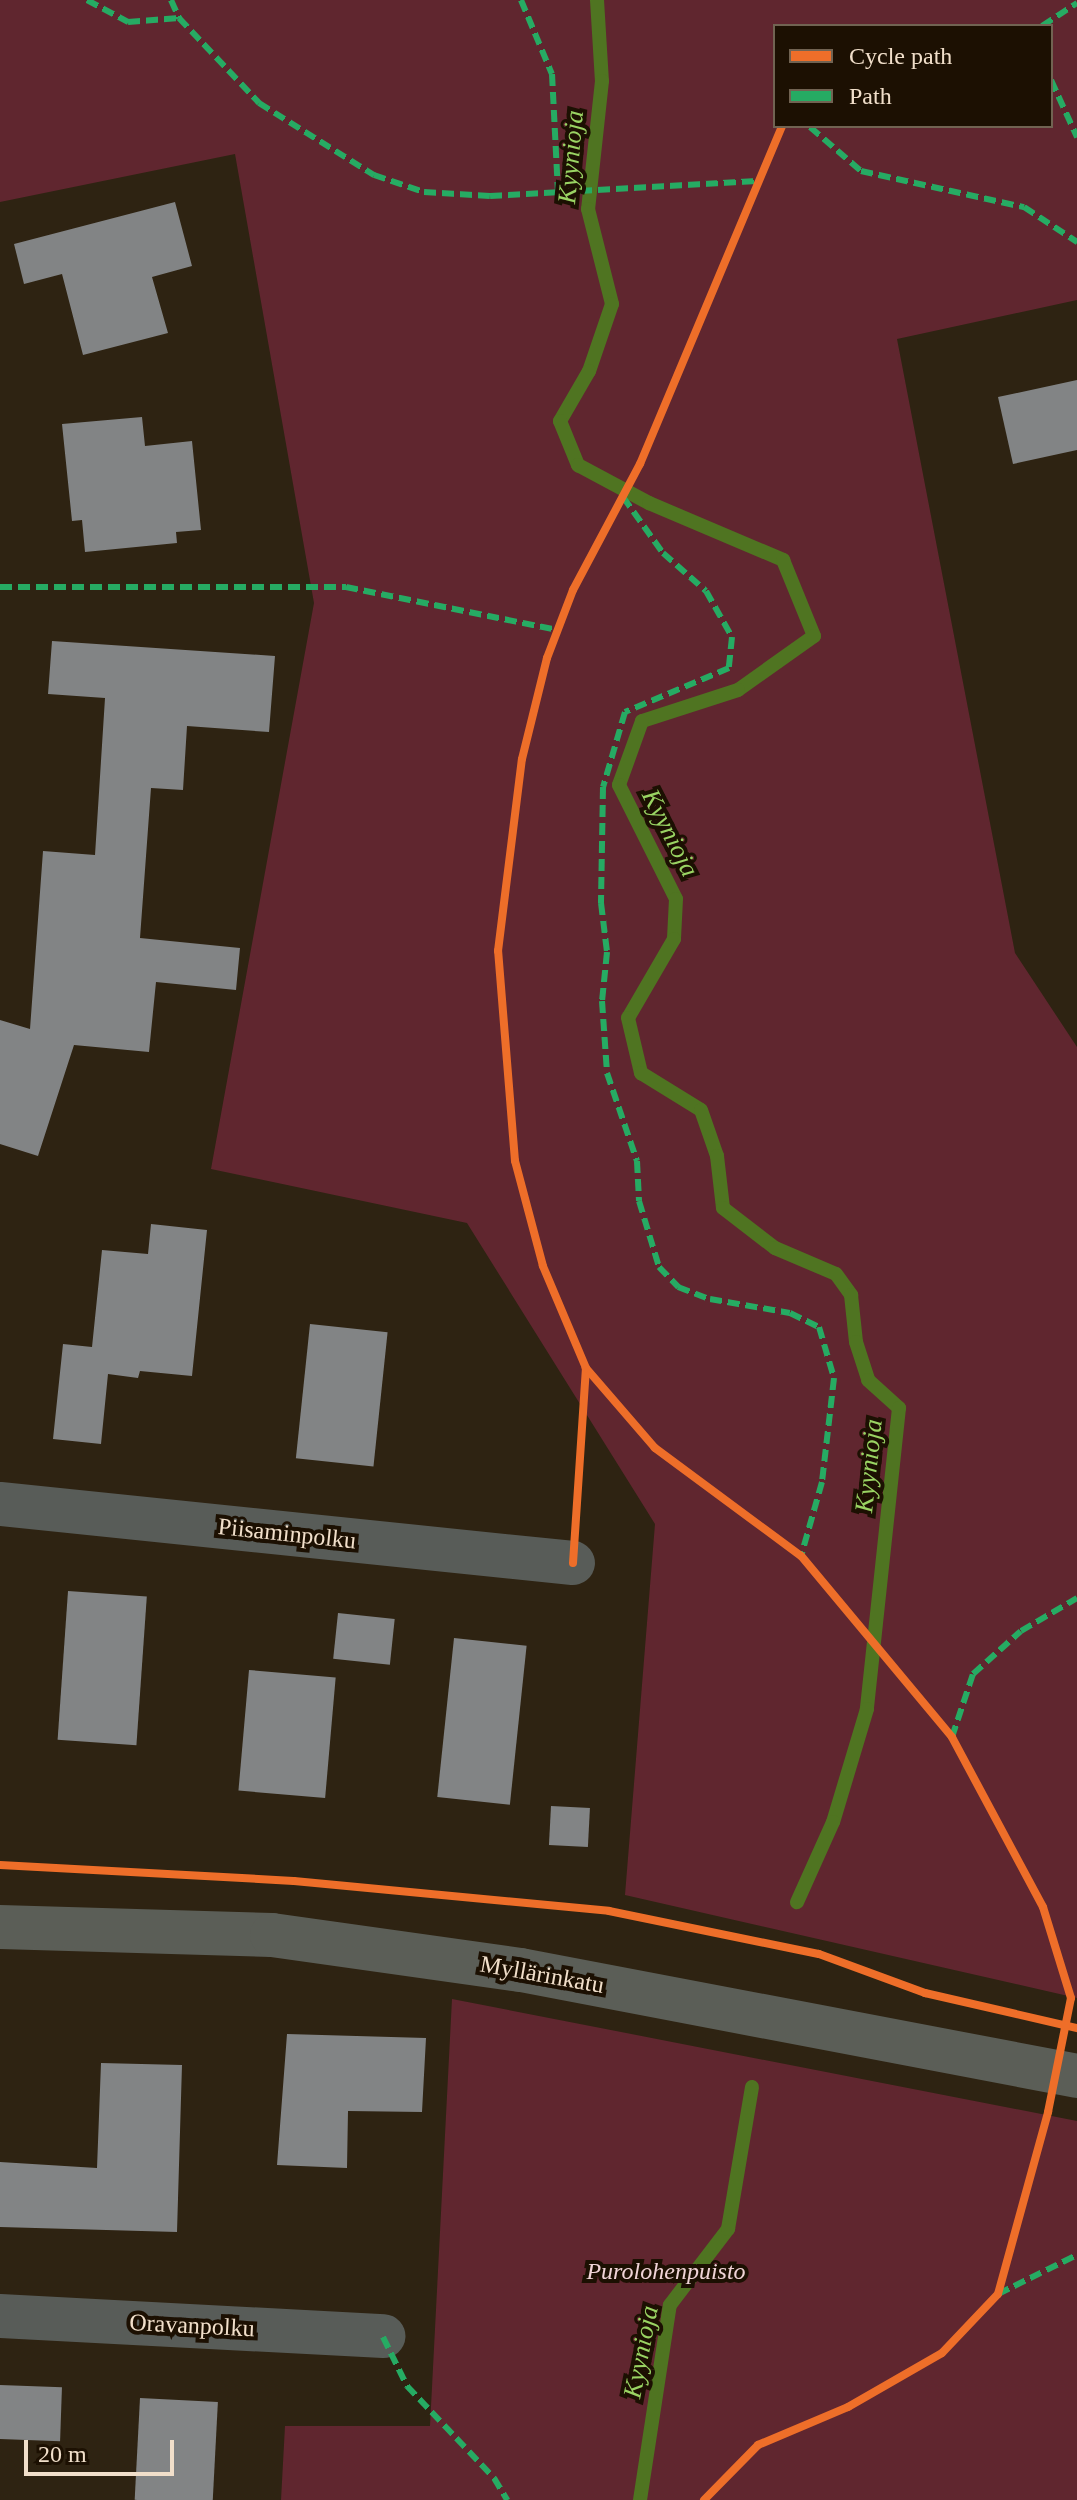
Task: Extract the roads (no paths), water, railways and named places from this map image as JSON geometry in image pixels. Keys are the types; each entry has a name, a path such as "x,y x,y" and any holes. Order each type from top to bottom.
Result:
{"street":[{"name":"Piisaminpolku","path":"0,1504 573,1563"},
{"name":"Myllärinkatu","path":"0,1927 272,1935 521,1970 1077,2076"},
{"name":"Oravanpolku","path":"0,2316 383,2336"}],"waterway":[{"name":"Kyynioja","path":"597,0 602,81 588,209 612,304 589,371 560,421 578,465 649,503 783,560 814,636 738,690 642,721 619,785 676,899 674,939 628,1018 641,1073 701,1110 717,1156 723,1208 775,1248 836,1274 851,1295 856,1342 868,1380 899,1408 867,1709 833,1822 797,1902"},
{"name":"Kyynioja","path":"640,2500 670,2305 728,2229 752,2087"}],"park label":[{"name":"Purolohenpuisto","path":"666,2272"}]}
